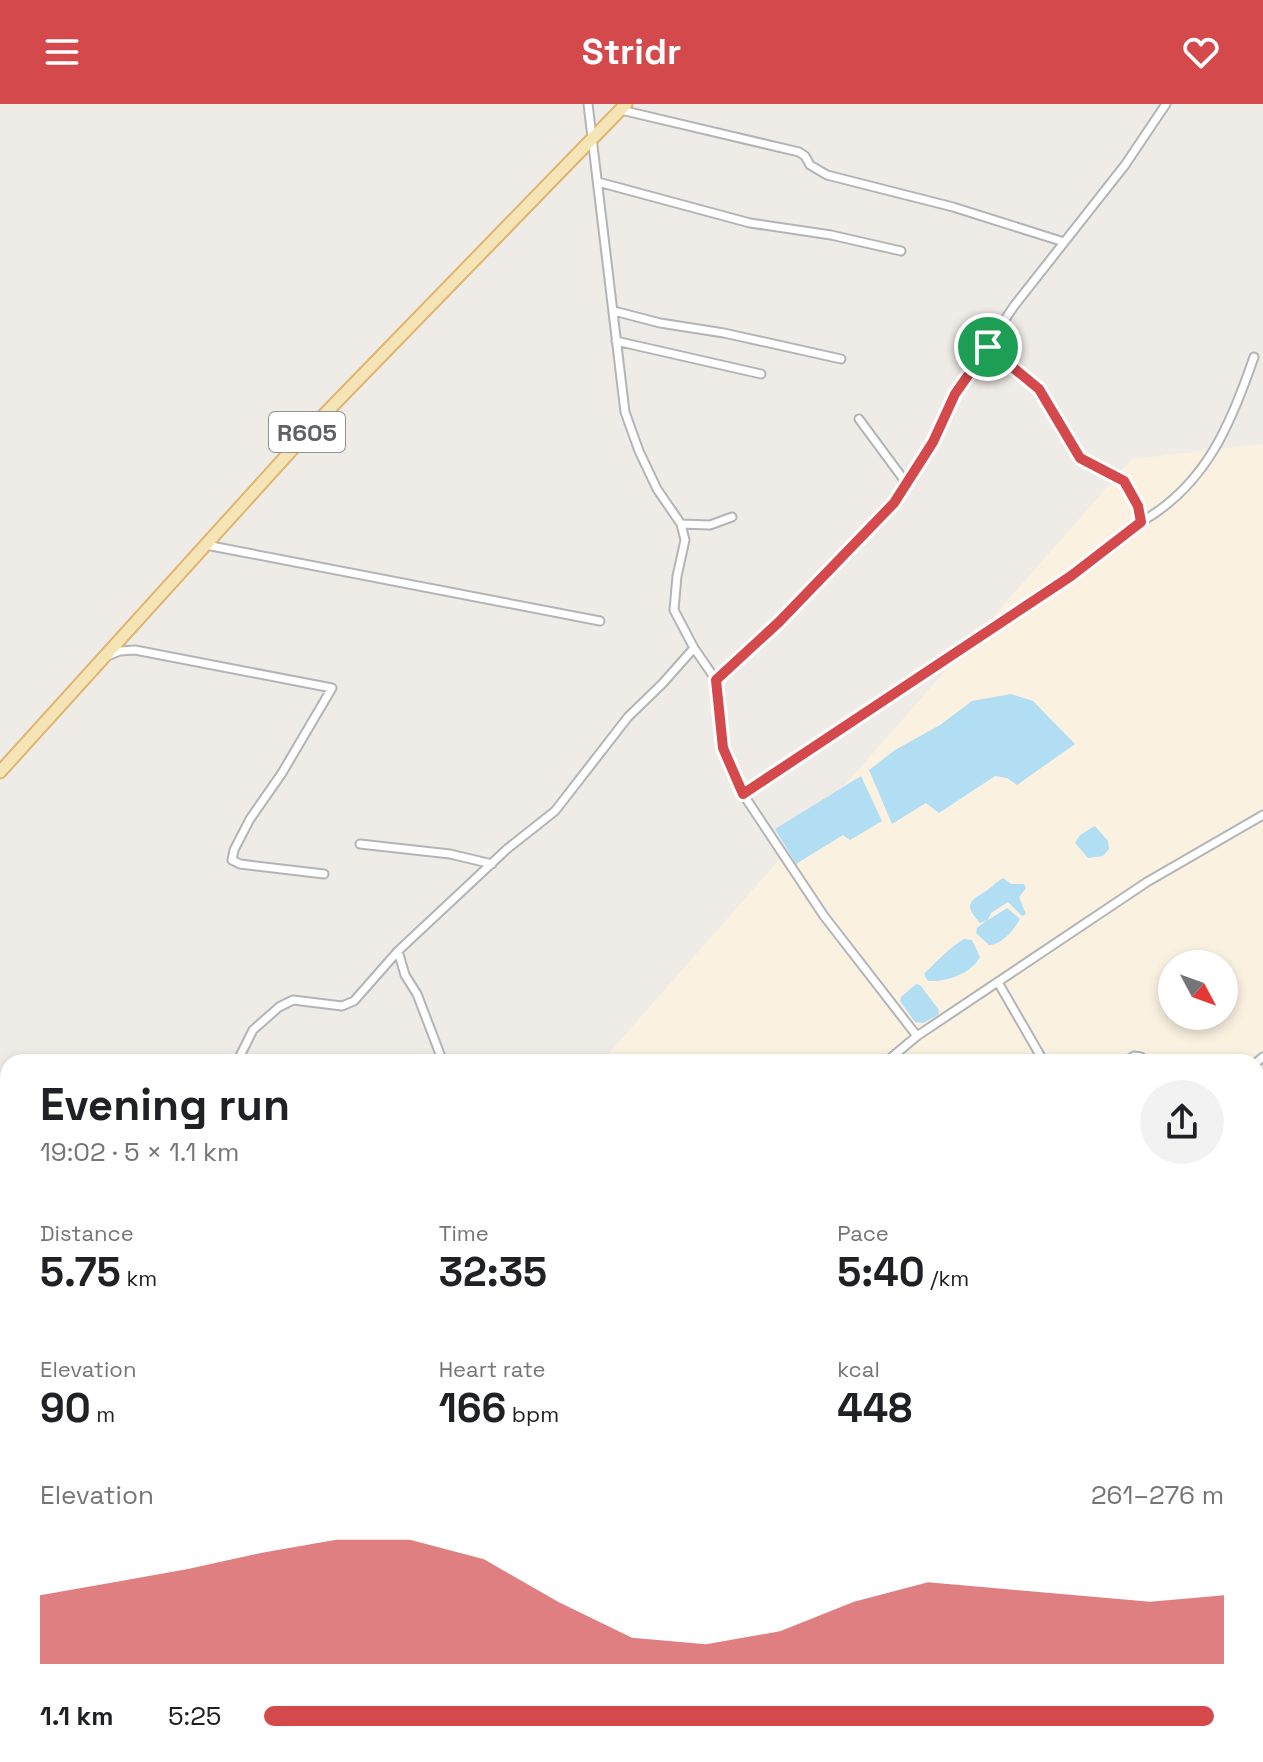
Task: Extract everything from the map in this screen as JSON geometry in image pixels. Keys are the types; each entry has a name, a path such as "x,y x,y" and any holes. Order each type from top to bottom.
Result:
{"main road":[{"name":"R605","path":"0,772 317,422 624,107"}],"street":[{"path":"588,104 625,412 639,451 657,489 681,524 685,540 674,610 694,648 716,680 723,748 743,794 824,916 917,1036"},
{"path":"716,680 869,531 907,484 933,442 955,394 1014,306 1125,165 1166,104"},
{"path":"624,107 799,152 810,165 827,175 953,207 1064,242"},
{"path":"598,182 750,223 831,235 901,251"},
{"path":"614,311 841,359"},
{"path":"616,341 761,374"},
{"path":"988,347 1039,389 1080,458 1124,481 1138,506 1141,522"},
{"path":"743,794 1071,576 1183,490 1209,462 1229,423 1254,357"},
{"path":"859,419 907,484"},
{"path":"681,524 710,525 732,517"},
{"path":"204,544 600,621"},
{"path":"241,1054 253,1030 279,1007 293,1000 348,1005 398,951 555,811 628,717 694,648"},
{"path":"100,659 120,651 135,650 332,688 282,773 250,819 232,860 240,864 324,874"},
{"path":"896,1054 917,1036 999,984 1147,882 1263,815"},
{"path":"360,844 450,854 492,864"},
{"path":"398,951 405,975 417,994 440,1054"},
{"path":"999,984 1039,1054"}],"shaded area":[{"path":"1263,444 1263,1054 608,1054 1132,459"}],"water":[{"path":"1011,694 1033,701 1075,744 1017,785 1007,778 995,776 939,813 926,803 892,824 869,770 972,701"},
{"path":"861,776 882,821 850,840 843,835 796,864 775,829"},
{"path":"1095,826 1108,841 1109,849 1103,856 1088,858 1075,843 1080,835"},
{"path":"1003,878 1011,884 1024,884 1026,888 1019,897 1026,914 1022,916 1008,902 991,913 988,920 1007,908 1020,919 1007,936 989,945 976,933 977,928 987,920 980,923 970,904"},
{"path":"964,939 972,940 980,957 976,963 957,976 928,981 924,974"},
{"path":"916,984 939,1010 938,1015 923,1023 915,1022 900,1001"}],"route":[{"path":"988,347 1039,389 1080,458 1124,481 1138,506 1141,522 1071,576 743,794 723,748 716,680 779,622 894,503 933,442 955,394 988,347"}]}
